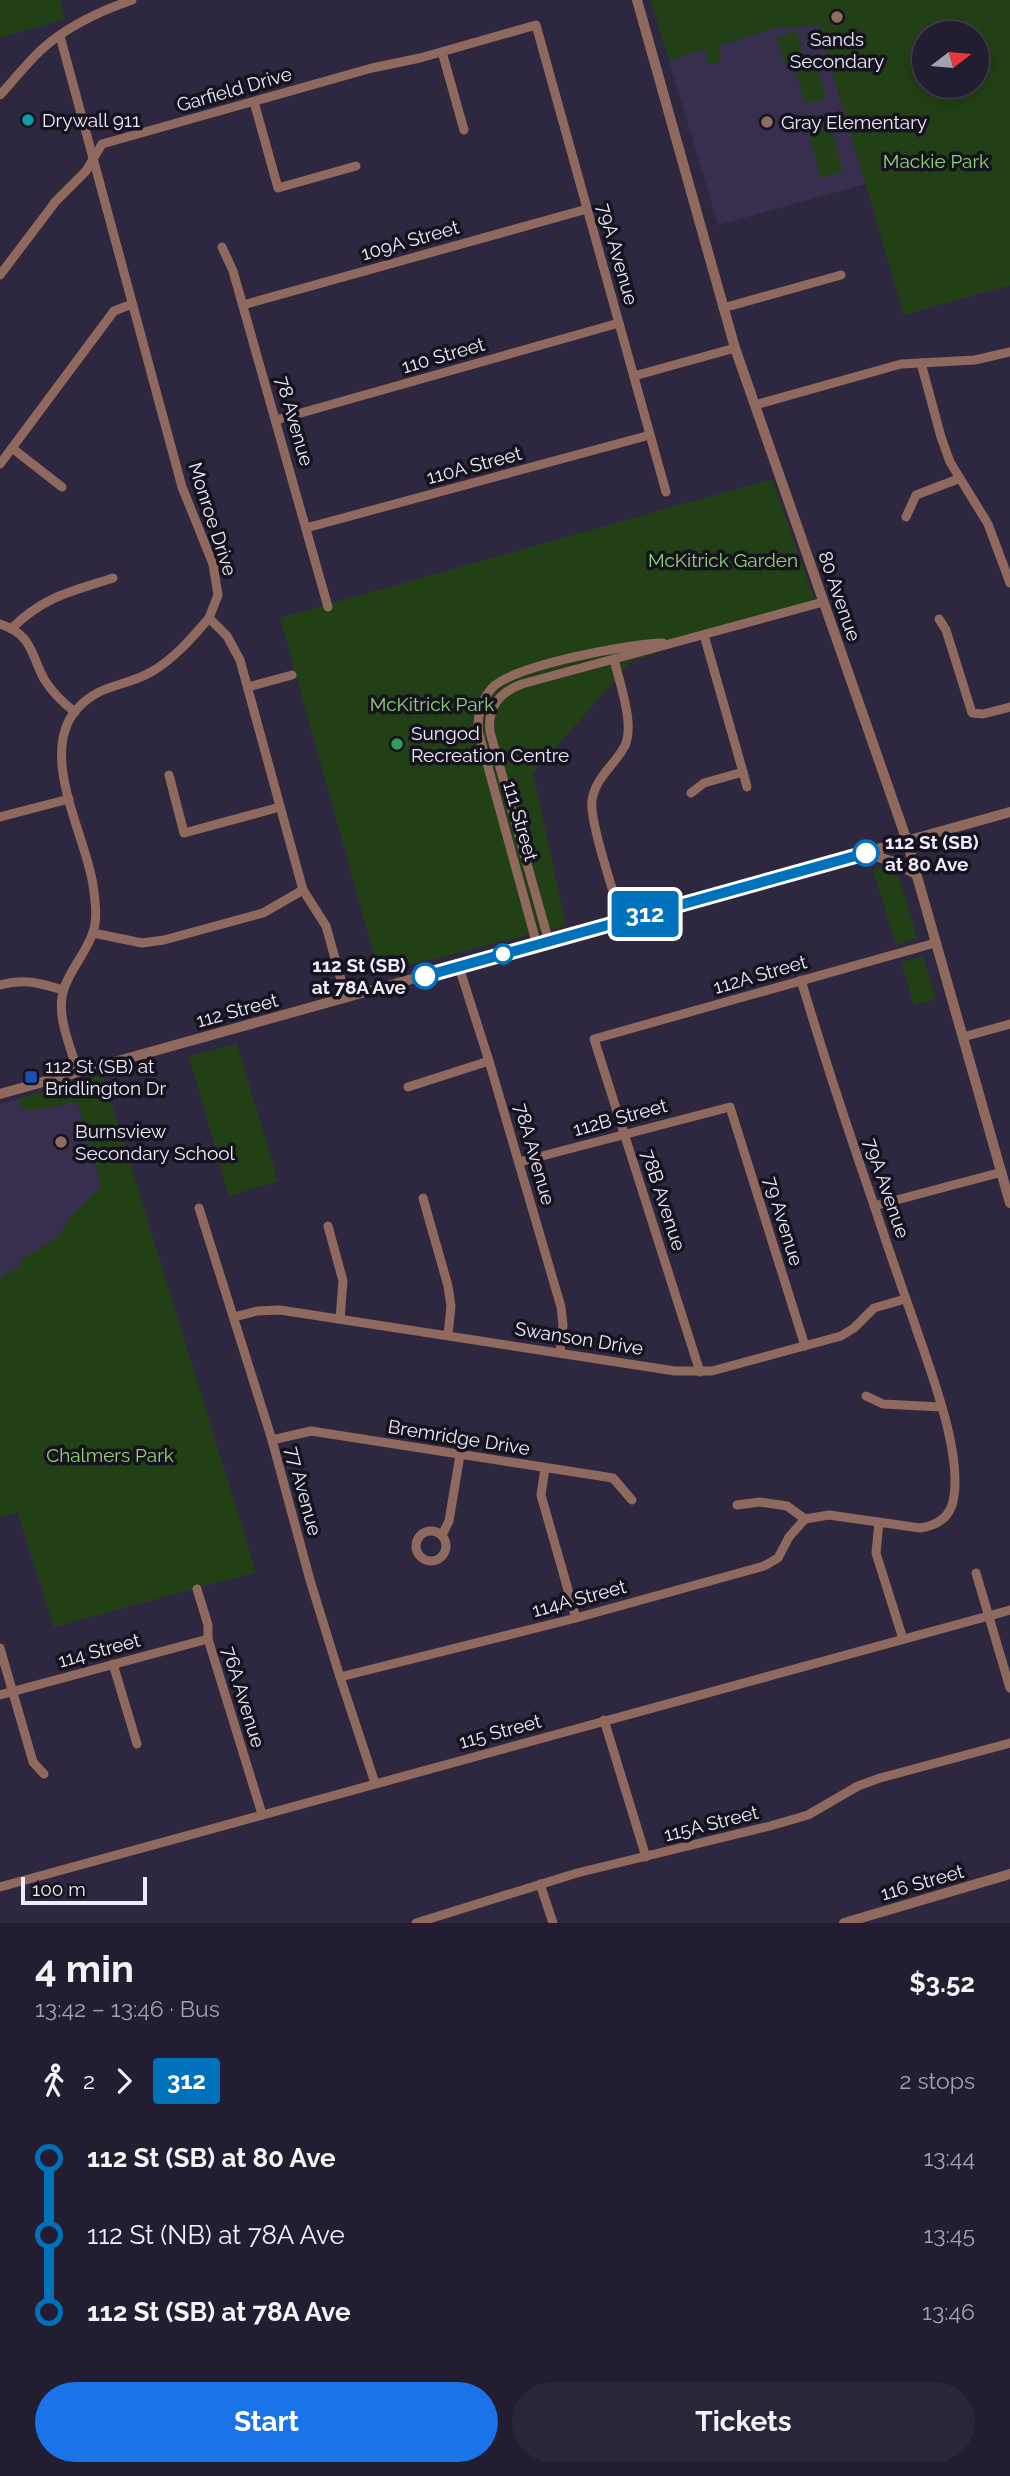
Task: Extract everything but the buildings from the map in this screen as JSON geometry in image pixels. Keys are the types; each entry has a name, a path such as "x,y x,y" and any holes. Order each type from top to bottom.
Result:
{"street":[{"name":"80 Avenue","path":"637,0 735,348 907,841 1010,1203"},
{"path":"0,95 41,50 80,23 127,1"},
{"name":"Garfield Drive","path":"0,275 56,201 86,171 102,144 536,25"},
{"name":"79A Avenue","path":"536,25 666,492"},
{"name":"Monroe Drive","path":"60,36 182,487 218,582 218,595 209,618"},
{"path":"442,52 464,130"},
{"path":"254,102 278,188 356,166"},
{"name":"109A Street","path":"243,305 587,209"},
{"name":"78 Avenue","path":"222,247 233,271 328,607"},
{"path":"723,307 841,275"},
{"path":"0,464 114,311 132,304"},
{"name":"110 Street","path":"276,420 619,323"},
{"path":"634,376 735,348"},
{"path":"755,405 901,364 975,360 1010,352"},
{"path":"921,363 941,438 958,479 988,524 1010,583"},
{"name":"110A Street","path":"306,528 650,435"},
{"path":"12,448 62,487"},
{"path":"906,517 916,495 958,479"},
{"path":"12,628 30,610 49,599 113,578"},
{"name":"111 Street","path":"543,943 490,733 490,714 498,699 514,687 823,602"},
{"path":"78,1072 63,1018 63,990 93,933 95,906 93,881 63,776 61,751 67,730 75,712 94,695 111,685 152,672 173,657 209,618 233,645 248,687 303,890 326,926 346,998"},
{"path":"939,619 946,631 972,713 983,714 1010,707"},
{"path":"0,624 12,628 24,638 53,692 75,712"},
{"path":"704,635 747,787"},
{"name":"111 Street","path":"543,943 481,741 478,726 481,708 491,688 512,675 601,650 672,643"},
{"path":"614,659 628,722 627,741 597,785 592,802 594,819 622,920"},
{"path":"248,687 292,675"},
{"path":"691,793 704,783 743,772"},
{"path":"169,775 184,833 280,807"},
{"path":"0,817 69,799"},
{"name":"112 Street","path":"0,1094 1010,812"},
{"path":"866,853 894,862 916,874"},
{"path":"93,933 142,943 164,940 263,914 303,890"},
{"name":"112A Street","path":"594,1039 935,943"},
{"name":"78A Avenue","path":"459,967 561,1307 564,1325 560,1353"},
{"name":"79A Avenue","path":"801,980 941,1406 955,1466 952,1505 943,1520 920,1528 879,1522"},
{"path":"0,985 15,981 33,981 63,990"},
{"path":"963,1037 1010,1024"},
{"name":"78B Avenue","path":"594,1039 700,1372"},
{"path":"408,1087 489,1061"},
{"name":"112B Street","path":"519,1162 730,1107"},
{"name":"79 Avenue","path":"730,1107 805,1346"},
{"path":"874,1206 1002,1172"},
{"path":"423,1198 448,1286 451,1306 448,1335"},
{"name":"77 Avenue","path":"199,1208 272,1440 340,1677 375,1783"},
{"path":"328,1226 343,1281 340,1319"},
{"name":"Swanson Drive","path":"233,1317 257,1311 280,1310 675,1371 700,1372 841,1336 874,1308 905,1299"},
{"path":"866,1396 883,1404 941,1406"},
{"name":"Bremridge Drive","path":"272,1440 311,1431 613,1478 632,1500"},
{"path":"442,1535 449,1521 460,1455"},
{"path":"545,1468 541,1495 576,1618"},
{"path":"737,1505 760,1502 787,1506 805,1519 829,1515 879,1522 876,1553 903,1639"},
{"name":"114A Street","path":"340,1677 576,1618 764,1566 778,1558 789,1536 805,1519"},
{"path":"976,1573 1010,1688"},
{"name":"76A Avenue","path":"197,1589 208,1625 208,1639 262,1814"},
{"name":"115 Street","path":"0,1887 1010,1610"},
{"name":"114 Street","path":"0,1695 208,1639"},
{"path":"0,1648 33,1762 44,1774"},
{"path":"113,1664 137,1744"},
{"path":"604,1720 646,1857"},
{"name":"115A Street","path":"416,1923 540,1884 808,1815 858,1786 880,1778 1010,1743"},
{"name":"116 Street","path":"844,1923 1010,1874"},
{"path":"540,1884 553,1923"}],"shaded area":[{"name":"Gray Elementary","path":"651,0 917,0 819,27 866,184 718,225"},
{"name":"Burnsview Secondary School","path":"103,1075 134,1179 0,1282 0,1104"}],"green space":[{"path":"0,0 60,0 65,19 0,38"},
{"name":"Mackie Park","path":"651,0 1010,0 1010,285 904,315 819,27 848,18 823,25 774,28 718,46 722,58 711,65 708,63 706,49 669,61"},
{"path":"796,31 804,58 785,64 777,37"},
{"path":"815,61 826,98 805,104 794,67"},
{"path":"831,128 843,172 821,178 809,134"},
{"name":"McKitrick Park","path":"772,479 815,601 632,661 533,773 566,925 379,973 280,618"},
{"path":"883,867 899,878 917,938 896,945 873,869"},
{"path":"921,957 924,959 936,999 914,1005 901,963"},
{"path":"237,1044 278,1181 229,1196 189,1056"},
{"name":"Chalmers Park","path":"99,1076 104,1079 256,1572 54,1627 17,1512 0,1517 0,1282 3,1275 19,1267 21,1260 57,1238 70,1217 101,1186 77,1102 31,1111 20,1107 20,1098"}],"bus line":[{"name":"312","path":"425,976 866,853"}],"place":[{"name":"Sands Secondary","path":"837,17"},
{"name":"Drywall 911","path":"28,120"},
{"name":"Gray Elementary","path":"767,122"},
{"name":"Sungod Recreation Centre","path":"397,744"},
{"name":"112 St (SB) at 80 Ave","path":"866,853"},
{"name":"112 St (SB) at 78A Ave","path":"425,976"},
{"name":"112 St (SB) at Bridlington Dr","path":"31,1077"},
{"name":"Burnsview Secondary School","path":"61,1142"}],"park label":[{"name":"McKitrick Garden","path":"723,560"}]}
